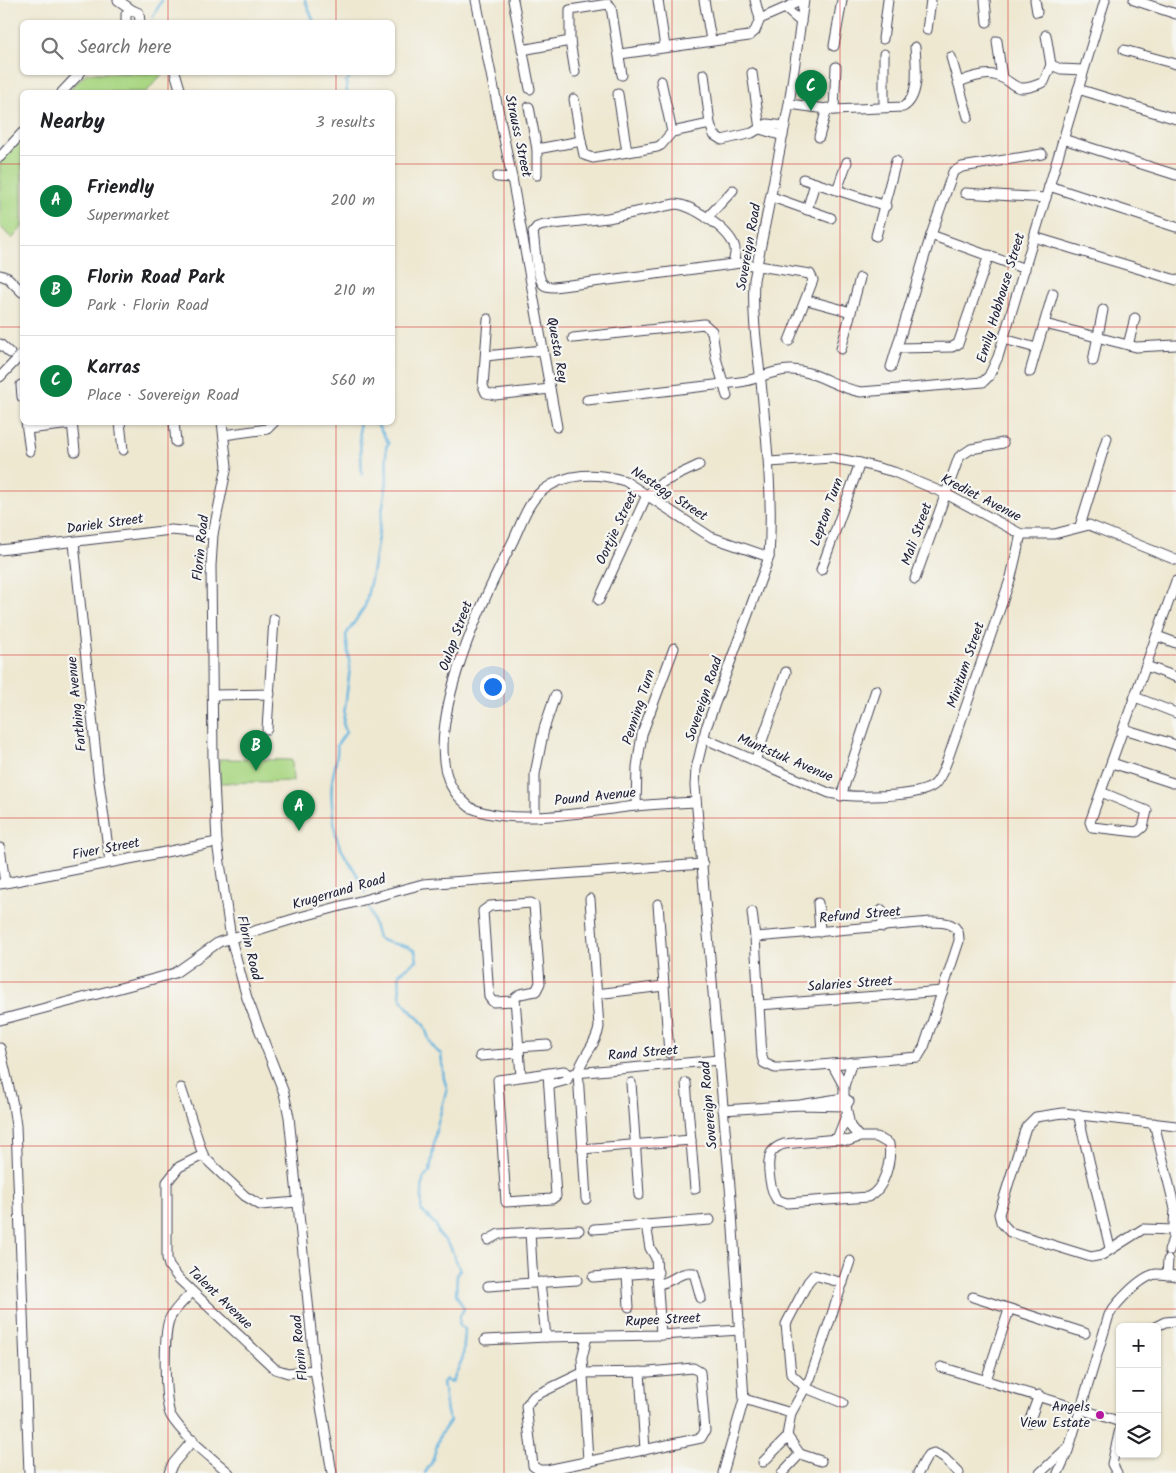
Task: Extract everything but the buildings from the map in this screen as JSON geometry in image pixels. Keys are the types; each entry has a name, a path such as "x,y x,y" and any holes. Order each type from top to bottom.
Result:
{"street":[{"path":"117,0 126,17 140,13 141,20"},
{"name":"Strauss Street","path":"476,0 512,178 530,279"},
{"path":"513,0 530,89"},
{"path":"658,0 665,47"},
{"path":"704,0 711,40"},
{"path":"620,54 749,36 755,31 760,19 755,0"},
{"path":"760,19 784,6 804,0"},
{"name":"Sovereign Road","path":"723,1473 744,1399 719,1060 696,802 696,769 703,738 769,557 771,531 769,462 753,306 758,264 789,104 804,0"},
{"path":"834,46 842,0"},
{"path":"883,39 888,0"},
{"path":"927,30 931,0"},
{"path":"985,0 988,22"},
{"path":"1036,0 1037,12"},
{"name":"Emily Hobhouse Street","path":"587,400 742,382 777,370 802,370 851,390 861,392 976,384 990,376 1004,339 1105,0"},
{"path":"1134,0 1176,14"},
{"path":"575,72 570,41 570,10 608,4 611,7 622,76"},
{"path":"784,6 801,22"},
{"path":"959,82 988,75 1002,78 1014,87 1020,88 1034,85 1046,79 1051,65 1046,35"},
{"path":"522,50 570,41"},
{"path":"997,41 1002,78"},
{"path":"789,104 831,109 903,107 911,100 916,78 915,46"},
{"path":"1124,50 1176,64"},
{"path":"884,54 884,107"},
{"path":"951,57 968,117"},
{"path":"1051,65 1062,69 1083,70"},
{"path":"819,137 831,109 836,67"},
{"path":"752,73 760,129"},
{"path":"704,74 710,124 714,135 722,140 760,129 784,131"},
{"path":"64,90 78,75"},
{"path":"177,75 180,90"},
{"path":"661,82 672,132"},
{"path":"1078,89 1176,119"},
{"path":"618,94 626,152"},
{"path":"574,99 582,150 587,158 661,145 672,132 710,124"},
{"path":"529,107 537,149 537,175"},
{"path":"0,157 20,136"},
{"path":"1063,139 1176,175"},
{"path":"537,149 581,141"},
{"path":"891,367 931,235 953,172 957,169 1042,154"},
{"path":"876,236 886,206 896,161"},
{"path":"837,190 846,162"},
{"path":"497,177 512,178"},
{"path":"803,179 886,206"},
{"path":"808,210 815,183"},
{"path":"1049,186 1176,227"},
{"path":"707,218 733,190"},
{"path":"965,193 1046,198"},
{"path":"772,197 831,218"},
{"path":"733,264 734,245 707,218 685,205 675,204 608,218 537,227 533,232 542,282 548,287 733,264 758,264 810,274 813,280 807,300 789,341"},
{"path":"931,235 1024,269"},
{"path":"1034,237 1176,280"},
{"path":"897,348 952,347 958,344 988,255"},
{"path":"0,275 8,278 20,290"},
{"path":"841,349 860,278"},
{"name":"Questa Rey","path":"530,279 557,427"},
{"path":"1030,372 1053,293"},
{"path":"807,300 851,312"},
{"path":"1093,361 1103,310"},
{"path":"1128,344 1135,318"},
{"path":"488,319 483,386 486,393 495,395 550,389"},
{"path":"573,338 704,324 712,331 716,358 725,383 727,396"},
{"path":"1045,324 1098,338 1146,347 1176,345"},
{"path":"1004,339 1036,348"},
{"path":"0,344 10,353"},
{"path":"486,356 543,350"},
{"path":"0,377 20,356"},
{"path":"30,451 26,426 41,425"},
{"path":"72,425 75,451"},
{"path":"120,425 123,450"},
{"path":"174,425 176,442"},
{"name":"Florin Road","path":"222,425 226,476 213,534 211,612 217,842 231,940 247,998 284,1093 289,1117 315,1370 332,1473"},
{"path":"224,435 267,429 271,425"},
{"path":"1080,526 1107,438"},
{"name":"Mali Street","path":"915,579 959,457 964,452 1003,443"},
{"name":"Krediet Avenue","path":"769,462 832,458 860,463 894,472 946,494 1021,534 1054,534 1089,525 1176,560"},
{"name":"Lepton Turn","path":"821,570 860,463"},
{"name":"Oortjie Street","path":"599,600 647,495 663,482 699,464"},
{"name":"Nestegg Street","path":"551,485 570,477 591,475 613,477 625,481 710,537 769,557"},
{"name":"Oulap Street","path":"469,807 454,792 446,777 444,746 447,710 464,649 492,581 532,504 540,492 551,485"},
{"name":"Dariek Street","path":"0,550 74,543 171,530 213,534"},
{"name":"Minitum Street","path":"918,792 936,783 947,761 1011,577 1021,534"},
{"name":"Farthing Avenue","path":"74,543 98,774 110,862"},
{"path":"1101,792 1147,811 1143,827 1137,832 1092,827 1090,822 1157,636 1172,606 1176,581"},
{"path":"267,729 274,619"},
{"path":"1157,636 1176,643"},
{"name":"Penning Turn","path":"636,806 637,767 642,734 674,648"},
{"path":"1146,666 1176,677"},
{"path":"755,761 786,672"},
{"path":"841,796 876,690"},
{"path":"213,695 270,694"},
{"path":"535,816 535,774 544,729 555,696"},
{"path":"1135,697 1176,712"},
{"path":"1124,729 1176,745"},
{"name":"Muntstuk Avenue","path":"703,738 841,796 857,797 918,792"},
{"path":"1112,763 1173,783"},
{"name":"Pound Avenue","path":"469,807 488,814 535,816 582,814 636,806 696,802"},
{"name":"Fiver Street","path":"2,884 217,842"},
{"path":"0,848 2,884"},
{"name":"Krugerrand Road","path":"0,1020 175,973 219,942 231,940 300,917 423,884 703,864"},
{"path":"548,1073 550,1085 567,1080 574,1074 598,1033 590,899"},
{"path":"514,1001 493,1002 489,997 483,911 490,906 531,903 534,905 540,982 539,989 517,995 514,1001 521,1076"},
{"path":"818,903 820,932"},
{"path":"658,904 669,1053"},
{"path":"882,910 883,926"},
{"path":"752,912 755,937"},
{"name":"Refund Street","path":"947,922 958,930 959,940 943,991 924,1047 918,1057 783,1068 767,1066 762,1057 755,937 883,926 947,922"},
{"path":"596,994 664,986"},
{"name":"Salaries Street","path":"759,1005 943,991"},
{"path":"480,1056 547,1045"},
{"path":"0,1048 16,1126 29,1473"},
{"name":"Rand Street","path":"550,1085 556,1196 552,1199 506,1202 497,1083 500,1078 564,1071 574,1074 719,1060"},
{"path":"852,1062 844,1086 845,1106 850,1126 859,1137"},
{"path":"832,1064 844,1086"},
{"path":"574,1074 586,1199"},
{"path":"631,1083 640,1195"},
{"path":"686,1083 695,1189"},
{"path":"181,1088 203,1155 245,1196 260,1205 298,1202"},
{"path":"723,1110 800,1105 845,1106"},
{"path":"837,1139 845,1106"},
{"path":"1175,1235 1143,1229 1098,1256 1091,1257 1010,1232 1003,1226 999,1218 1000,1209 1028,1124 1042,1116 1062,1113 1078,1114 1176,1126"},
{"path":"1078,1114 1110,1248"},
{"path":"1058,1473 1069,1446 1108,1315 1116,1302 1148,1277 1155,1274 1171,1275 1168,1256 1175,1235 1175,1209 1154,1123"},
{"path":"859,1137 877,1137 889,1144 890,1151 878,1192 868,1197 859,1198 787,1203 776,1200 769,1162 776,1147 784,1144 837,1139 848,1141 859,1137"},
{"path":"582,1149 691,1140"},
{"name":"Talent Avenue","path":"203,1155 179,1168 167,1182 166,1250 169,1266 192,1292 275,1369 288,1373 315,1370"},
{"path":"594,1229 710,1220"},
{"path":"646,1225 650,1248 656,1258 658,1272 661,1335"},
{"path":"488,1240 499,1234 579,1230"},
{"path":"530,1232 546,1337"},
{"path":"764,1462 788,1437 791,1413 806,1388 850,1261"},
{"path":"593,1277 658,1272"},
{"path":"659,1284 670,1281 680,1274 694,1273 701,1298"},
{"path":"627,1275 629,1307"},
{"path":"843,1283 814,1275 808,1282 786,1324 789,1370 794,1378 806,1388 843,1403"},
{"path":"488,1286 577,1280"},
{"path":"192,1292 170,1318 166,1344 169,1412 193,1440 229,1473"},
{"path":"973,1297 1009,1310 1085,1332"},
{"path":"986,1380 1009,1310"},
{"path":"1161,1324 1176,1321"},
{"name":"Rupee Street","path":"485,1340 661,1335 740,1330"},
{"path":"587,1337 582,1358 582,1373 588,1462"},
{"path":"941,1367 1039,1395 1116,1421"},
{"path":"698,1369 700,1372 705,1431 701,1438 547,1470 535,1469 532,1463 526,1413 526,1406 530,1398 582,1373 640,1372 698,1369"},
{"path":"640,1372 645,1450"},
{"path":"1029,1422 1039,1395"},
{"path":"744,1399 791,1413"},
{"path":"788,1437 800,1454 821,1461"},
{"path":"169,1473 172,1465 193,1440"},
{"path":"1040,1473 1069,1446"},
{"path":"1116,1446 1112,1464 1117,1473"},
{"path":"918,1473 925,1459 934,1453 944,1458 959,1473"},
{"path":"782,1473 800,1454"}],"green space":[{"path":"85,75 161,75 148,90 69,90"},
{"path":"20,141 20,229 12,239 0,226 0,162"},
{"path":"219,759 292,760 293,781 220,783"}],"waterway":[{"path":"153,17 162,0"},
{"path":"305,0 313,20"},
{"path":"347,90 346,82 351,75"},
{"path":"359,425 362,474"},
{"path":"365,892 337,837 331,788 337,745 346,732 343,723 350,668 346,635 365,606 387,481 386,446 389,444 378,425"},
{"path":"368,904 378,938 406,946 415,951 417,960 399,974 400,994 408,1008 422,1022 429,1040 441,1054 447,1088 436,1130 430,1171 423,1179 421,1210 436,1225 438,1233 450,1246 460,1270 457,1273 456,1294 464,1309 460,1316 459,1326 465,1329 463,1357 453,1381 449,1382 446,1379 443,1383 450,1421 440,1435 432,1462 425,1473"}],"place":[{"name":"Karras","path":"811,111"},
{"name":"Florin Road Park","path":"256,771"},
{"name":"Friendly","path":"299,831"},
{"name":"Angels View Estate","path":"1100,1415"}]}
